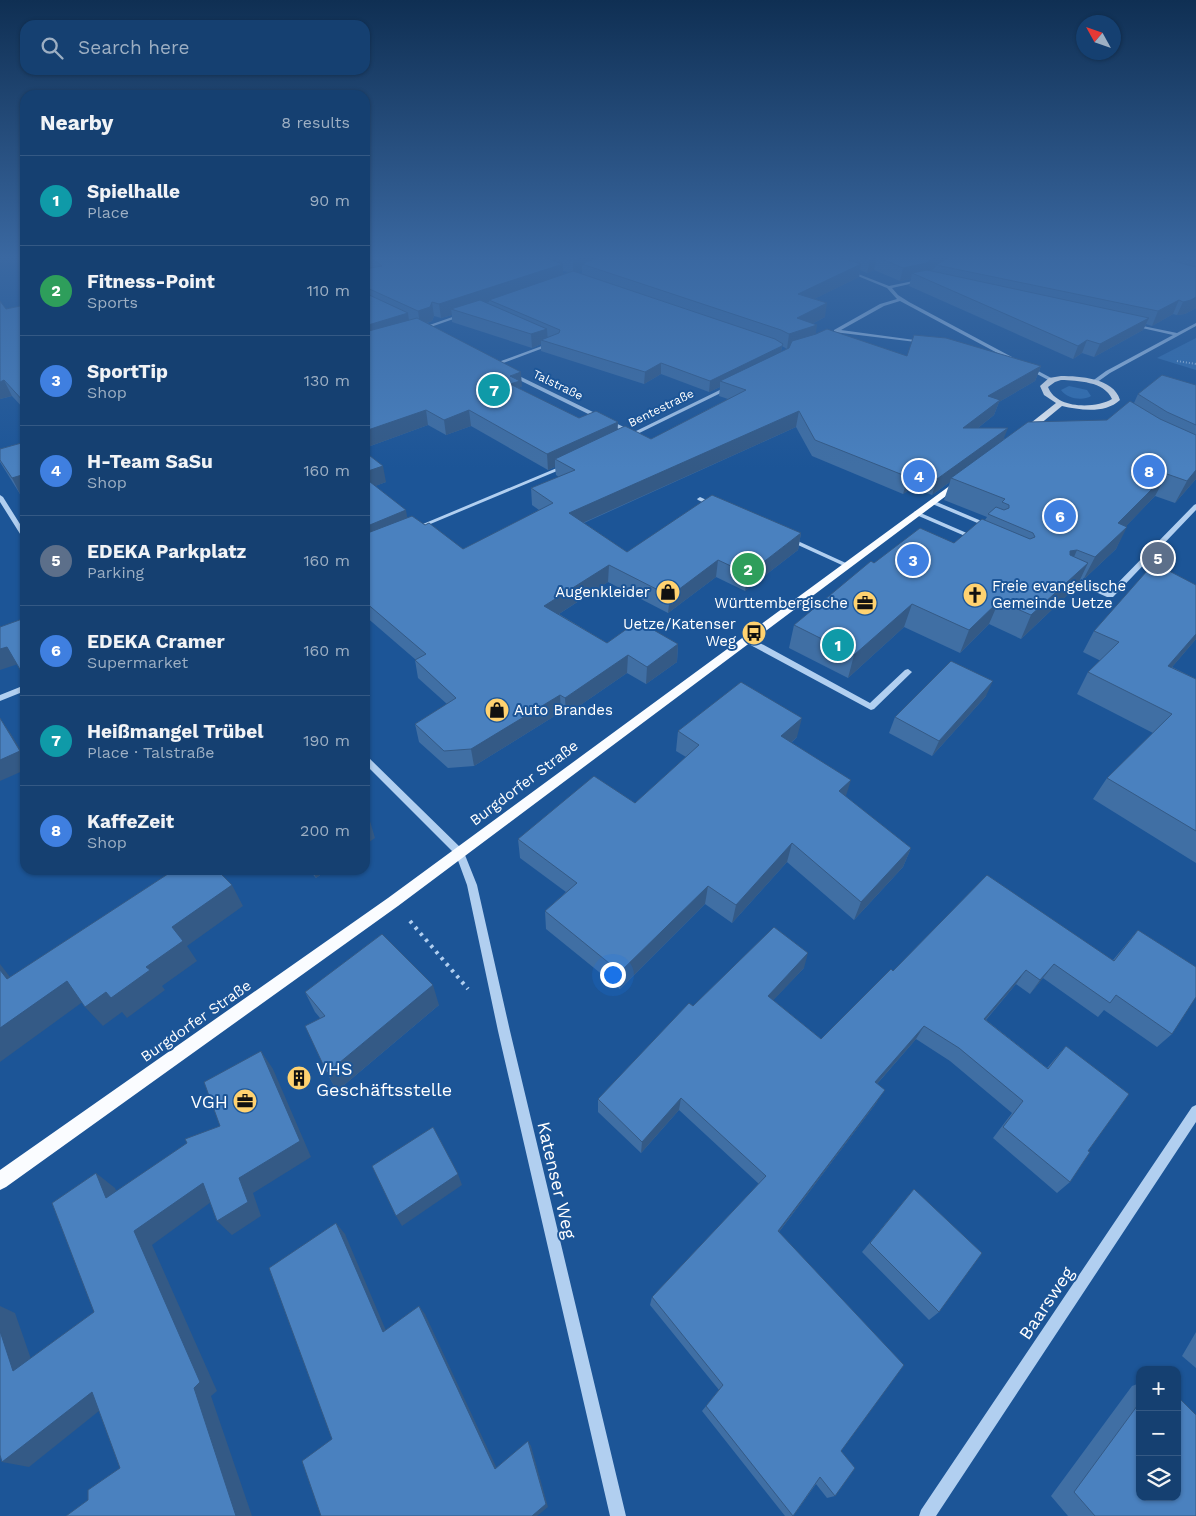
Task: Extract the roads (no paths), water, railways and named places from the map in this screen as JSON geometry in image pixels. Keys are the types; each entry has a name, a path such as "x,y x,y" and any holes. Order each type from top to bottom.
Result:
{"main road":[{"path":"1072,378 1094,382 1104,386 1115,396 1116,400 1105,407 1083,408 1052,399 1044,390 1044,386 1052,380 1072,378"},
{"path":"1018,438 1061,403"},
{"path":"1105,407 1113,412"},
{"name":"Burgdorfer Straße","path":"0,1181 393,902 968,475"}],"street":[{"path":"415,327 428,333"},
{"path":"410,332 427,327"},
{"path":"828,336 844,327"},
{"path":"953,327 1052,380"},
{"path":"1145,327 1177,334"},
{"path":"1094,382 1108,372 1191,327"},
{"path":"836,331 924,342"},
{"path":"493,365 557,342 549,338"},
{"path":"980,349 994,348"},
{"name":"Talstraße","path":"485,361 634,434"},
{"name":"Bentestraße","path":"616,442 740,382"},
{"path":"408,532 572,464"},
{"path":"0,498 20,529"},
{"path":"700,499 717,507"},
{"path":"932,502 996,529"},
{"path":"1064,576 1110,595 1196,506"},
{"path":"916,513 977,539"},
{"path":"786,538 846,565"},
{"path":"746,639 871,707 908,672"},
{"path":"0,698 20,690"},
{"path":"370,764 460,853"},
{"name":"Katenser Weg","path":"460,853 472,885 506,1041 618,1516"},
{"name":"Baarsweg","path":"928,1516 1196,1111"}],"place":[{"name":"Heißmangel Trübel","path":"494,390"},
{"name":"KaffeZeit","path":"1149,471"},
{"name":"H-Team SaSu","path":"919,476"},
{"name":"EDEKA Cramer","path":"1060,516"},
{"name":"EDEKA Parkplatz","path":"1158,558"},
{"name":"SportTip","path":"913,560"},
{"name":"Fitness-Point","path":"748,569"},
{"name":"Augenkleider","path":"668,592"},
{"name":"Freie evangelische Gemeinde Uetze","path":"975,595"},
{"name":"Württembergische","path":"865,603"},
{"name":"Uetze/Katenser Weg","path":"754,633"},
{"name":"Spielhalle","path":"838,645"},
{"name":"Auto Brandes","path":"497,710"},
{"name":"VHS Geschäftsstelle","path":"299,1078"},
{"name":"VGH","path":"245,1101"}]}
